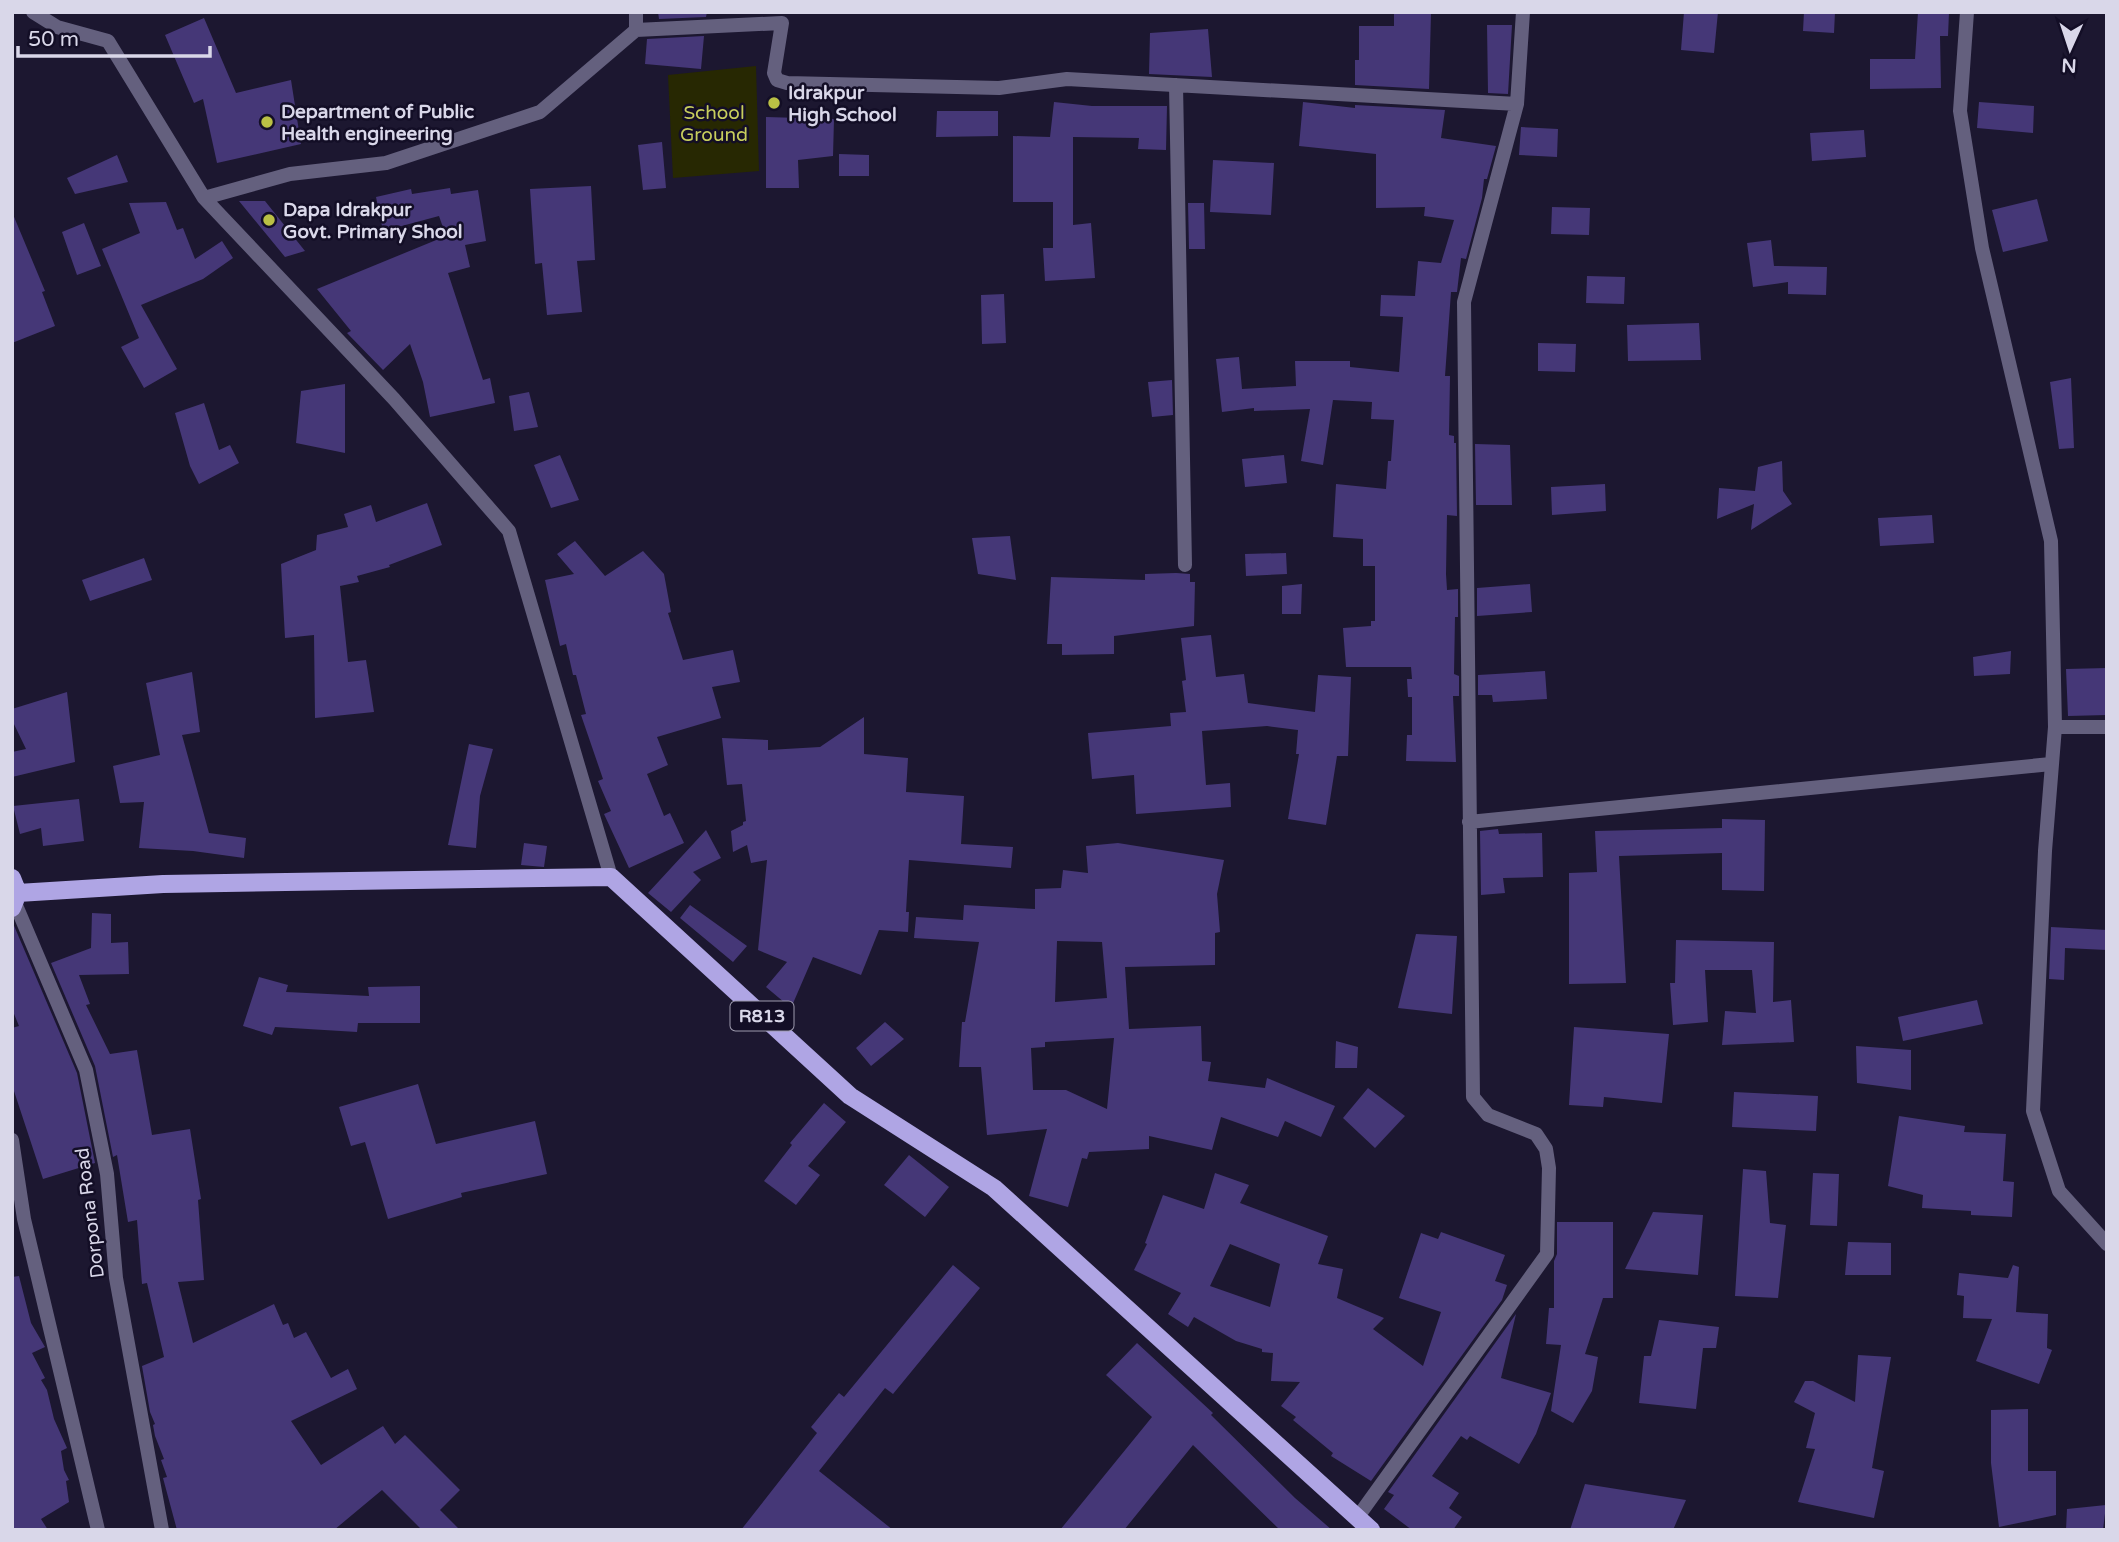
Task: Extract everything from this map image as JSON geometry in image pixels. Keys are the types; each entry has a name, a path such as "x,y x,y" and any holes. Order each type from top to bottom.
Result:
{"main road":[{"path":"14,896 163,884 611,877"},
{"name":"R813","path":"611,877 850,1096 994,1188 1364,1524"}],"street":[{"path":"33,12 57,27 108,41 204,198 394,399 509,531 611,877"},
{"path":"636,12 636,30"},
{"path":"1364,1524 1547,1254 1549,1168 1546,1149 1536,1134 1488,1115 1473,1097 1464,302 1517,104 1523,12"},
{"path":"1966,12 1960,111 1962,125 1982,248 2051,541 2055,727 2045,851 2033,1111 2059,1191 2107,1244"},
{"path":"204,198 290,174 386,163 540,112 636,30 783,18 775,72 777,80 787,83 999,88 1067,79 1517,104"},
{"path":"1176,85 1185,565"},
{"path":"2055,727 2107,727"},
{"path":"1469,822 2051,764"},
{"name":"Dorpona Road","path":"14,896 86,1070 107,1174 116,1278 162,1530"},
{"path":"12,1140 18,1222 98,1530"}],"green space":[{"name":"School Ground","path":"756,66 759,171 673,178 668,75"}],"building":[{"path":"658,12 707,12 706,17 659,19"},
{"path":"1684,12 1718,12 1714,53 1681,50"},
{"path":"1804,12 1835,12 1834,33 1803,31"},
{"path":"1918,12 1949,12 1948,36 1940,36 1941,88 1870,89 1870,59 1915,59"},
{"path":"1394,13 1431,13 1429,89 1355,85 1355,60 1359,60 1359,26 1394,26"},
{"path":"204,18 236,93 291,80 301,144 217,163 203,99 194,103 165,35"},
{"path":"1487,25 1512,25 1508,94 1488,93"},
{"path":"1208,29 1212,77 1149,74 1150,33"},
{"path":"704,36 701,69 645,64 647,39"},
{"path":"1054,102 1092,106 1167,106 1166,150 1138,149 1139,138 1073,137 1073,225 1091,223 1095,278 1045,281 1043,248 1053,248 1053,202 1013,202 1013,136 1050,137"},
{"path":"1303,102 1355,108 1355,105 1445,110 1441,138 1496,146 1487,179 1484,179 1482,198 1466,259 1461,258 1457,292 1451,292 1445,376 1450,376 1449,435 1454,436 1456,443 1457,516 1447,515 1446,574 1447,590 1458,589 1454,674 1459,676 1459,696 1453,696 1456,762 1406,761 1407,735 1412,735 1412,697 1408,697 1407,679 1412,679 1411,667 1346,667 1343,628 1371,626 1371,621 1375,621 1375,566 1363,566 1363,539 1333,537 1336,484 1386,489 1394,420 1371,419 1372,402 1333,400 1323,465 1301,461 1310,409 1254,411 1254,408 1222,412 1216,359 1239,357 1242,389 1296,386 1295,361 1350,361 1350,367 1399,372 1403,317 1380,316 1381,295 1415,296 1418,261 1441,263 1454,220 1424,216 1425,207 1376,208 1376,154 1299,146"},
{"path":"1979,102 2034,106 2033,133 1977,128"},
{"path":"937,111 998,111 998,136 936,137"},
{"path":"766,117 834,119 833,156 798,160 799,188 766,188"},
{"path":"1521,127 1558,129 1557,157 1519,155"},
{"path":"1864,130 1866,157 1812,161 1810,133"},
{"path":"662,142 666,188 643,190 638,145"},
{"path":"839,154 869,155 869,176 839,176"},
{"path":"117,155 128,182 75,194 67,178"},
{"path":"1213,160 1274,163 1271,215 1210,212"},
{"path":"591,186 595,260 577,261 582,312 547,315 542,263 535,264 530,189"},
{"path":"450,188 451,194 478,190 486,241 465,245 470,267 448,273 483,380 490,378 495,403 430,417 423,382 410,344 383,370 347,333 351,331 317,289 446,236 439,216 383,231 376,197 411,189 412,194"},
{"path":"2037,199 2048,241 2003,252 1992,210"},
{"path":"239,201 265,201 305,251 285,257"},
{"path":"166,202 177,230 183,228 195,259 222,241 233,258 203,279 141,305 177,369 144,388 121,347 139,338 102,249 140,233 129,203"},
{"path":"1188,203 1204,203 1205,249 1189,249"},
{"path":"1552,207 1590,208 1589,235 1551,234"},
{"path":"12,212 45,291 42,292 55,326 12,343"},
{"path":"84,223 101,266 77,275 62,232"},
{"path":"1771,240 1774,266 1827,267 1826,295 1788,294 1788,282 1753,287 1747,243"},
{"path":"1587,276 1625,277 1624,304 1586,303"},
{"path":"1004,294 1006,343 982,344 981,295"},
{"path":"1699,323 1701,360 1628,361 1627,325"},
{"path":"1538,343 1576,344 1575,372 1538,371"},
{"path":"2071,378 2074,448 2059,449 2050,382"},
{"path":"1172,380 1173,415 1152,417 1148,382"},
{"path":"345,384 345,453 296,443 301,391"},
{"path":"529,392 538,427 514,431 509,396"},
{"path":"204,403 219,450 230,445 239,463 199,484 190,466 175,413"},
{"path":"1475,444 1510,445 1512,505 1476,505"},
{"path":"560,455 579,500 551,508 534,465"},
{"path":"1284,455 1287,483 1245,487 1242,459"},
{"path":"1782,461 1783,491 1792,504 1751,530 1754,504 1717,519 1719,488 1755,491 1758,467"},
{"path":"1605,484 1606,511 1552,515 1551,487"},
{"path":"427,503 442,545 389,565 390,567 357,576 359,582 340,586 348,662 366,660 374,712 315,718 314,635 285,638 281,564 316,550 317,535 348,527 344,514 371,505 376,522"},
{"path":"1932,515 1934,543 1880,546 1878,518"},
{"path":"1010,536 1016,580 978,574 972,538"},
{"path":"575,541 605,576 643,551 664,574 671,612 668,613 683,660 733,650 740,682 712,687 721,718 657,737 668,765 647,774 664,816 670,813 684,843 629,868 604,814 611,811 598,781 603,779 581,715 586,714 566,644 560,646 545,580 574,574 557,554"},
{"path":"1286,553 1287,574 1246,576 1245,554"},
{"path":"144,558 152,580 90,601 82,580"},
{"path":"1145,574 1190,574 1190,582 1195,582 1194,626 1114,636 1114,654 1062,655 1062,644 1047,644 1051,577 1145,580"},
{"path":"1302,584 1301,614 1282,614 1282,586"},
{"path":"1530,584 1532,612 1477,616 1477,588"},
{"path":"1211,635 1216,677 1244,674 1248,703 1315,712 1318,675 1351,677 1348,756 1337,756 1326,825 1288,819 1299,754 1296,754 1298,730 1267,726 1202,731 1206,785 1230,783 1231,807 1136,814 1134,775 1092,779 1088,733 1171,726 1170,713 1186,712 1182,681 1186,680 1181,638"},
{"path":"2011,651 2010,674 1974,676 1973,657"},
{"path":"2107,668 2107,715 2068,716 2066,669"},
{"path":"1545,671 1547,699 1493,702 1492,695 1478,695 1478,675"},
{"path":"192,672 200,732 182,735 209,833 246,838 244,858 193,851 139,848 144,802 120,803 113,766 160,755 146,683"},
{"path":"67,692 75,762 12,777 12,752 26,749 12,720 12,709"},
{"path":"864,717 864,754 908,758 906,792 964,796 961,844 1013,847 1011,868 909,860 906,912 909,912 908,932 879,930 861,975 813,957 791,1008 766,987 787,962 758,950 767,860 751,863 747,845 733,852 731,831 746,821 742,784 727,785 722,738 768,740 768,750 820,747"},
{"path":"469,744 493,749 480,796 476,848 448,845"},
{"path":"79,799 84,841 43,846 41,828 20,834 13,806"},
{"path":"1722,819 1765,820 1764,891 1722,890 1722,853 1619,856 1626,983 1569,984 1569,873 1597,872 1595,831 1722,828"},
{"path":"1498,829 1499,834 1542,833 1543,877 1503,878 1505,893 1481,895 1480,831"},
{"path":"706,830 721,858 693,872 701,880 671,912 648,893"},
{"path":"524,843 547,846 544,867 521,865"},
{"path":"1118,843 1224,860 1217,894 1220,932 1215,933 1215,965 1125,967 1129,1029 1201,1026 1202,1061 1211,1062 1208,1081 1265,1088 1267,1078 1335,1106 1321,1137 1285,1121 1278,1137 1221,1117 1212,1150 1149,1136 1149,1149 1089,1152 1087,1159 1082,1158 1068,1207 1029,1196 1047,1129 987,1135 981,1067 959,1067 962,1022 965,1022 979,942 914,938 916,917 963,920 964,905 1035,909 1035,889 1061,888 1063,870 1088,873 1086,846","holes":["1057,941 1102,942 1107,998 1055,1002","1114,1038 1107,1109 1066,1090 1033,1090 1031,1048 1045,1047 1045,1042"]},
{"path":"690,905 747,946 733,962 680,918"},
{"path":"92,913 111,914 111,943 128,942 129,974 79,975 90,1004 86,1005 110,1054 137,1050 152,1135 190,1129 201,1199 198,1200 204,1280 178,1282 193,1343 274,1304 283,1325 288,1323 294,1338 306,1332 331,1378 348,1369 357,1389 291,1421 321,1465 383,1426 395,1444 405,1435 460,1490 440,1510 460,1530 422,1530 382,1490 334,1530 177,1530 163,1478 167,1477 161,1460 164,1459 155,1436 155,1424 150,1412 142,1366 164,1357 147,1283 142,1284 137,1220 128,1222 117,1155 113,1157 95,1066 51,963 91,948"},
{"path":"12,921 77,1073 95,1163 43,1179 12,1085 12,1028 19,1026 12,1009"},
{"path":"2051,927 2107,930 2107,950 2065,948 2064,980 2049,979"},
{"path":"1416,934 1457,936 1452,1014 1398,1008"},
{"path":"1676,940 1774,942 1773,1002 1791,1000 1794,1042 1722,1045 1725,1011 1756,1013 1752,970 1705,970 1708,1022 1673,1025 1670,983 1675,983"},
{"path":"259,977 288,985 286,992 369,996 368,987 420,986 420,1023 358,1023 357,1032 275,1027 272,1035 243,1026"},
{"path":"1977,1000 1983,1024 1903,1041 1898,1017"},
{"path":"885,1022 904,1039 871,1066 856,1048"},
{"path":"1574,1027 1669,1034 1662,1103 1604,1097 1603,1107 1569,1105"},
{"path":"1336,1041 1358,1047 1357,1068 1335,1068"},
{"path":"1856,1046 1911,1050 1911,1090 1857,1083"},
{"path":"418,1084 436,1144 535,1121 547,1174 461,1193 462,1197 388,1219 365,1142 351,1146 339,1107"},
{"path":"1368,1088 1405,1116 1375,1148 1343,1118"},
{"path":"1734,1092 1818,1096 1816,1131 1732,1127"},
{"path":"824,1103 846,1122 808,1166 820,1175 796,1205 764,1181 792,1145 790,1143"},
{"path":"1899,1116 1965,1126 1964,1132 2006,1134 2003,1181 2014,1182 2012,1217 1922,1208 1923,1195 1888,1186"},
{"path":"909,1155 949,1187 925,1217 884,1185"},
{"path":"1743,1169 1766,1171 1770,1223 1786,1225 1778,1298 1735,1296"},
{"path":"1215,1173 1249,1185 1240,1203 1328,1236 1318,1264 1343,1269 1337,1298 1384,1318 1373,1329 1423,1366 1441,1312 1399,1298 1421,1233 1438,1239 1441,1232 1505,1255 1495,1281 1507,1285 1502,1300 1371,1481 1331,1456 1333,1453 1293,1420 1296,1417 1281,1406 1300,1382 1271,1381 1273,1353 1262,1352 1262,1349 1236,1341 1194,1317 1188,1327 1168,1314 1181,1293 1134,1270 1147,1244 1145,1243 1163,1195 1204,1209","holes":["1230,1244 1280,1264 1270,1307 1210,1286"]},
{"path":"1813,1173 1839,1174 1837,1226 1810,1225"},
{"path":"1653,1212 1703,1215 1698,1275 1625,1269"},
{"path":"1557,1222 1613,1222 1613,1298 1603,1298 1585,1354 1598,1357 1592,1391 1573,1423 1551,1411 1561,1345 1546,1344 1549,1308 1554,1308"},
{"path":"1848,1242 1891,1243 1891,1275 1845,1275"},
{"path":"953,1265 980,1288 893,1394 885,1388 819,1471 893,1530 741,1530 817,1433 811,1427 839,1393 844,1397"},
{"path":"2013,1265 2019,1267 2016,1312 2048,1314 2047,1348 2052,1350 2039,1384 1976,1361 1992,1319 1963,1318 1964,1296 1957,1295 1959,1273 2008,1278"},
{"path":"19,1276 31,1323 45,1347 32,1353 45,1378 41,1380 67,1448 61,1451 64,1470 69,1480 66,1481 69,1502 41,1519 48,1530 12,1530 12,1277"},
{"path":"1516,1314 1501,1378 1551,1393 1536,1434 1519,1464 1470,1436 1467,1440 1461,1436 1432,1476 1459,1493 1449,1508 1462,1517 1453,1530 1412,1530 1384,1509 1394,1495 1388,1492"},
{"path":"1659,1320 1719,1327 1716,1348 1703,1348 1696,1409 1639,1403 1644,1356 1651,1356"},
{"path":"1137,1343 1213,1413 1211,1415 1295,1498 1332,1530 1280,1530 1193,1445 1124,1530 1060,1530 1152,1417 1106,1375"},
{"path":"1858,1355 1891,1357 1872,1468 1884,1471 1874,1518 1798,1502 1815,1449 1806,1448 1815,1413 1794,1402 1805,1381 1813,1381 1855,1402"},
{"path":"2028,1409 2028,1471 2056,1471 2056,1515 1999,1527 1991,1463 1991,1410"},
{"path":"1585,1484 1686,1500 1673,1530 1570,1530"},
{"path":"2106,1505 2103,1530 2066,1530 2067,1509"}],"place":[{"name":"Idrakpur High School","path":"774,103"},
{"name":"Department of Public Health engineering","path":"267,122"},
{"name":"Dapa Idrakpur Govt. Primary Shool","path":"269,220"}]}
